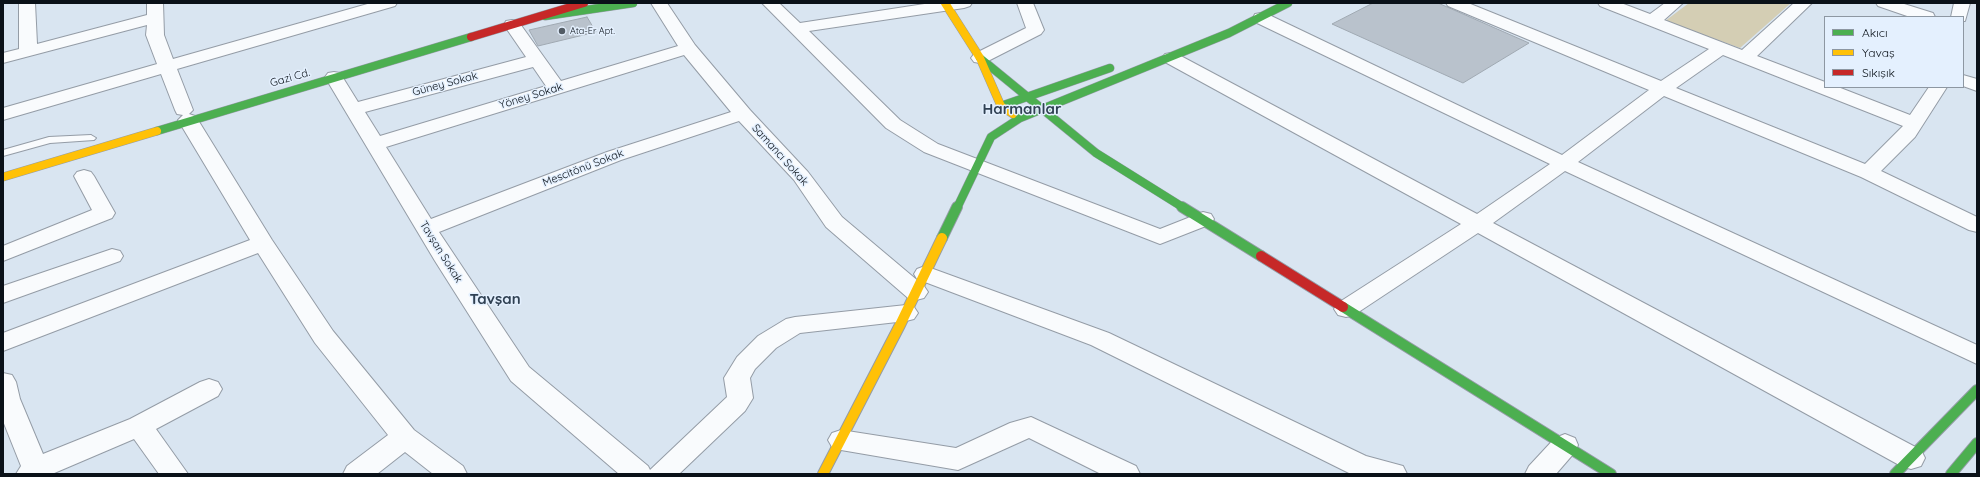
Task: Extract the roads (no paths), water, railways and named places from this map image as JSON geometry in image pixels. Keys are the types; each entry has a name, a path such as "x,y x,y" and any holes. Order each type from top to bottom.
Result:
{"street":[{"path":"27,3 28,52"},
{"path":"3,114 167,67 361,7 389,3"},
{"name":"Gazi Cd.","path":"3,177 185,113 334,78 545,16 584,3"},
{"path":"545,16 633,3"},
{"name":"Samancı Sokak","path":"659,3 688,48 743,114 801,176 834,222 916,293"},
{"path":"770,3 893,124 930,148 1160,237 1203,219"},
{"path":"797,28 880,9 964,3"},
{"path":"980,58 1035,30 1025,3"},
{"path":"1172,52 1230,34 1288,3"},
{"path":"1606,3 1824,88"},
{"path":"1652,21 1675,3"},
{"path":"1745,57 1804,3"},
{"path":"1884,3 1924,16"},
{"path":"1959,16 1962,3"},
{"path":"945,4 980,58 1001,106 1020,118 1034,124"},
{"path":"1469,5 1663,88 1868,173 1977,225"},
{"path":"3,58 28,52 155,11 155,35 185,113 263,243 324,338 405,437 453,474"},
{"path":"1261,18 1564,163 1977,355"},
{"path":"512,25 557,88"},
{"path":"823,474 916,293 992,137 1020,118 1043,110 1172,52 1220,26"},
{"name":"Yöney Sokak","path":"375,144 688,48"},
{"path":"1346,309 1476,224 1564,163 1663,88 1722,48"},
{"path":"1172,52 1476,224 1911,458"},
{"path":"980,58 1096,153"},
{"name":"Güney Sokak","path":"353,109 537,60"},
{"path":"1001,106 1116,66"},
{"name":"Tavşan Sokak","path":"334,78 426,229 520,374 638,474"},
{"path":"1964,80 1977,85"},
{"path":"1824,88 1914,123"},
{"path":"1868,173 1908,133 1937,88"},
{"name":"Mescitönü Sokak","path":"426,229 614,156 743,114"},
{"path":"54,149 94,137"},
{"path":"1062,137 1096,153 1611,474"},
{"path":"3,254 104,213 84,176"},
{"path":"3,342 263,243"},
{"path":"3,295 112,256"},
{"path":"661,474 736,404 740,398 737,378 746,363 767,342 796,325 916,293 1100,340 1359,465 1393,474"},
{"path":"3,382 7,399 33,471 139,426 209,389"},
{"path":"1896,474 1977,390"},
{"path":"139,426 174,474"},
{"path":"841,440 958,459 1019,430 1031,427 1126,474"},
{"path":"356,474 405,437"},
{"path":"1951,474 1977,443"},
{"path":"1539,474 1565,445"}],"lane":[{"path":"3,153 48,140 94,137"}],"place":[{"name":"Ata-Er Apt.","path":"562,31"}],"district":[{"name":"Harmanlar","path":"1022,109"},
{"name":"Tavşan","path":"495,299"}]}
